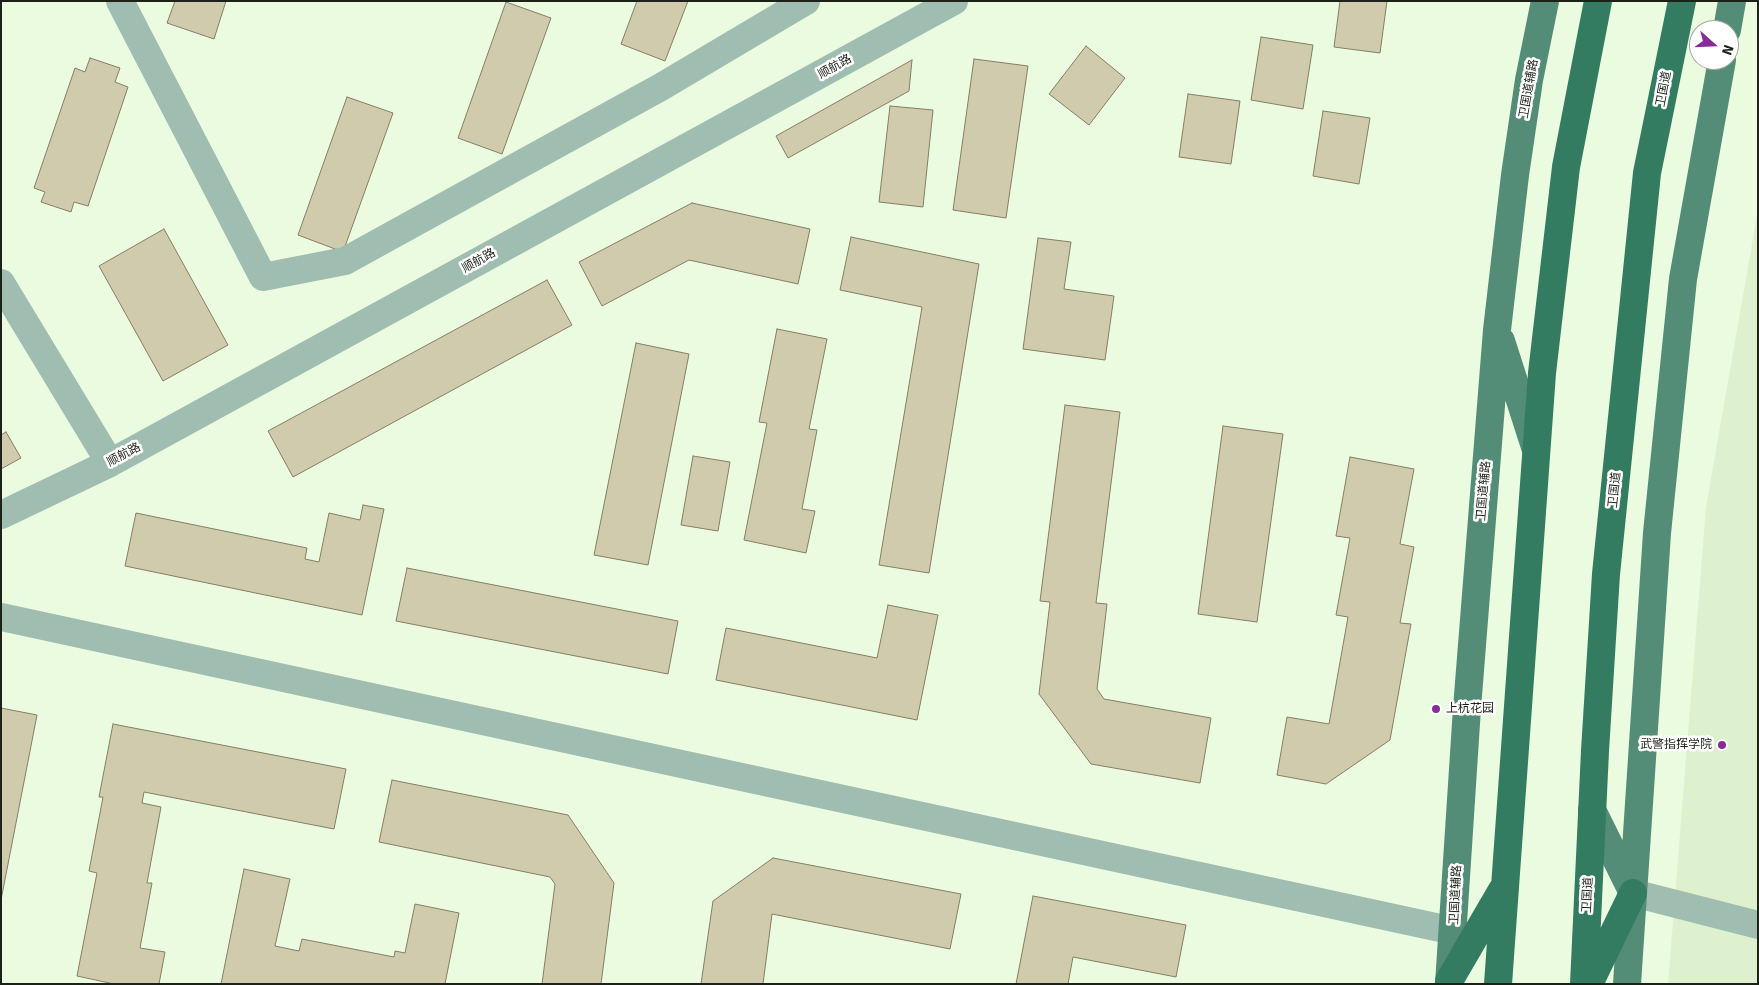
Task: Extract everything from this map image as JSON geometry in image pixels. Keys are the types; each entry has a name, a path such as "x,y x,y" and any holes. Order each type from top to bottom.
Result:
{"highway":[{"path":"1498,984 1535,446 1542,373 1566,167 1598,1"},
{"name":"卫国道","path":"1584,984 1606,574 1647,173 1682,1"},
{"path":"1449,982 1505,884"},
{"path":"1589,984 1633,893"}],"main road":[{"name":"卫国道辅路","path":"1449,982 1454,930 1467,708 1497,330 1515,175 1544,1"},
{"path":"1729,20 1732,1"},
{"path":"1627,984 1657,533 1683,279 1720,70"},
{"path":"1497,330 1535,446"},
{"path":"1592,810 1633,893"}],"street":[{"path":"120,1 263,277 345,261 661,87 806,1"},
{"name":"顺航路","path":"1,515 110,463 954,1"},
{"path":"1,283 110,463"},
{"path":"1,617 1454,930"},
{"path":"1633,893 1758,925"}],"shaded area":[{"name":"武警指挥学院","path":"1758,210 1758,984 1668,984 1706,507"}],"building":[{"path":"175,1 226,1 214,39 167,23"},
{"path":"637,1 688,1 665,61 621,44"},
{"path":"1340,1 1387,1 1380,53 1334,47"},
{"path":"506,2 551,18 502,154 458,138"},
{"path":"1261,37 1313,45 1303,109 1251,100"},
{"path":"1086,46 1125,78 1089,125 1049,94"},
{"path":"90,58 120,68 115,82 128,87 88,206 74,202 71,212 41,202 45,192 34,188 75,68 85,72"},
{"path":"974,59 1028,66 1006,218 953,210"},
{"path":"912,60 909,91 788,158 776,136"},
{"path":"1188,94 1240,101 1231,164 1179,157"},
{"path":"347,97 393,113 343,252 298,235"},
{"path":"890,106 933,110 923,207 879,202"},
{"path":"1323,111 1370,118 1359,184 1313,176"},
{"path":"692,203 810,229 798,284 689,260 602,306 579,262"},
{"path":"164,229 228,345 163,381 99,266"},
{"path":"851,237 979,264 929,573 879,565 922,307 840,290"},
{"path":"1038,238 1071,242 1064,289 1114,296 1105,360 1023,349"},
{"path":"547,280 572,325 293,477 268,431"},
{"path":"777,329 827,339 809,429 817,430 802,509 815,511 806,553 744,540 767,423 759,422"},
{"path":"636,343 689,354 648,565 594,555"},
{"path":"1065,405 1120,412 1096,603 1107,604 1097,689 1104,699 1211,718 1200,783 1091,764 1039,694 1050,602 1040,601"},
{"path":"1223,426 1283,434 1257,622 1198,614"},
{"path":"6,432 21,458 1,469 1,435"},
{"path":"693,456 730,462 718,531 681,525"},
{"path":"1350,457 1414,469 1400,544 1414,547 1400,623 1411,624 1390,740 1326,784 1277,775 1287,717 1329,724 1348,617 1336,615 1350,538 1336,536"},
{"path":"363,505 384,509 362,615 125,566 136,513 307,548 305,559 319,562 329,513 360,520"},
{"path":"407,568 678,621 668,674 396,621"},
{"path":"888,605 938,615 917,720 716,680 726,628 877,658"},
{"path":"1,708 37,715 1,900"},
{"path":"113,724 346,769 334,829 144,792 142,803 161,807 147,883 152,883 140,948 165,952 159,984 114,984 77,976 97,873 89,871 103,797 99,797"},
{"path":"392,780 568,815 614,883 601,984 542,984 555,884 550,877 379,842"},
{"path":"773,858 961,894 950,949 772,914 763,984 701,984 713,901"},
{"path":"244,869 290,879 275,946 299,951 302,939 394,957 395,951 405,953 415,904 459,913 445,984 221,984"},
{"path":"1033,896 1186,925 1176,977 1073,957 1068,984 1016,984"}],"place":[{"name":"上杭花园","path":"1436,709"},
{"name":"武警指挥学院","path":"1722,745"}]}
